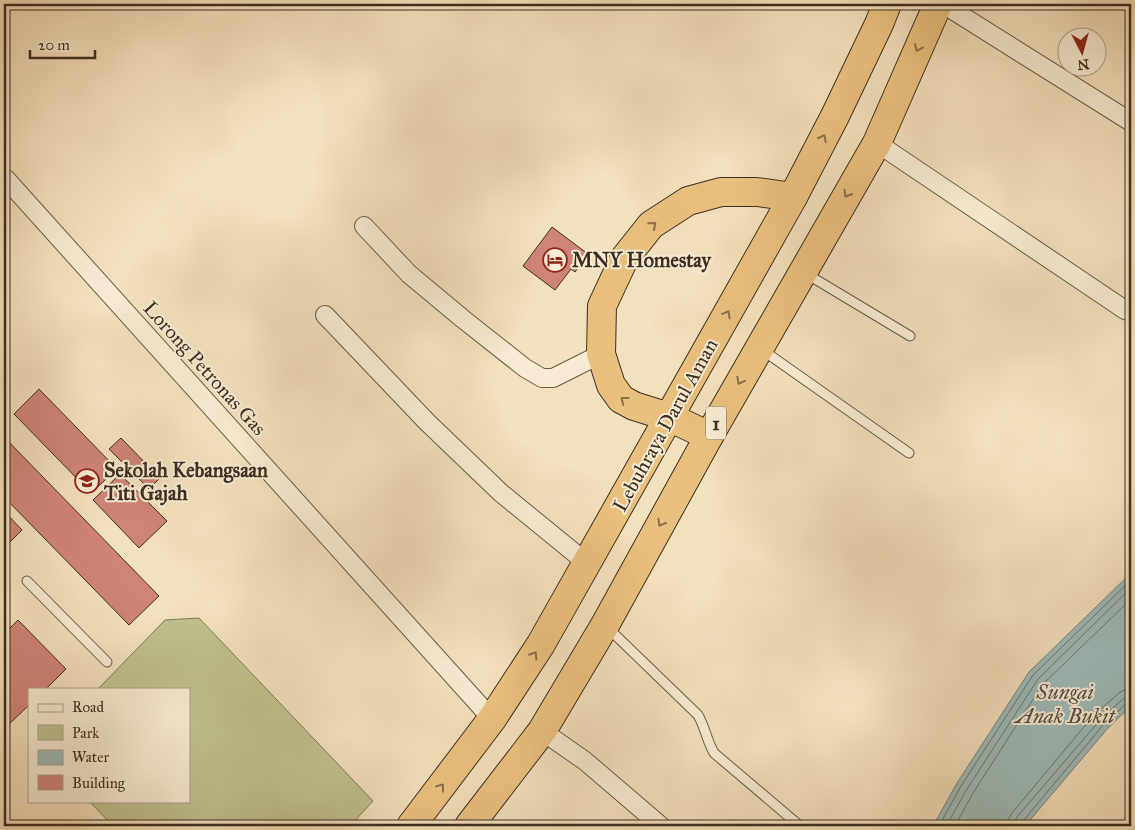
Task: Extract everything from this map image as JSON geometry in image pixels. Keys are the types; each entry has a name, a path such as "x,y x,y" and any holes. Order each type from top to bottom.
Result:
{"highway":[{"name":"Lebuhraya Darul Aman","path":"411,826 492,719 542,644 793,197 835,116 887,4"},
{"name":"1","path":"469,826 542,731 605,625 709,436 876,143 938,4"},
{"path":"709,436 669,417 621,400 611,385 601,354 602,306 624,259 651,225 688,201 722,192 757,192 793,197"},
{"path":"641,468 679,490"}],"street":[{"path":"943,4 1131,122"},
{"path":"876,143 1125,310 1131,312"},
{"name":"Lorong Petronas Gas","path":"6,179 492,719"},
{"path":"364,226 409,274 462,319 542,378 553,378 601,354"},
{"path":"324,315 427,422 500,493 588,564"},
{"path":"542,731 585,761 661,826"}],"lane":[{"path":"802,272 910,336"},
{"path":"759,348 910,453"},
{"path":"27,581 107,662"},
{"path":"605,625 698,716 714,754 800,826"}],"green space":[{"path":"199,618 373,801 350,826 113,826 90,802 190,802 190,688 99,688 165,620"}],"water":[{"name":"Sungai Anak Bukit","path":"1131,573 1131,706 1108,728 1025,826 933,826 957,783 1029,672"}],"building":[{"name":"MNY Homestay","path":"552,227 588,254 575,272 571,269 555,290 523,266"},
{"path":"39,389 117,469 91,493 14,414"},
{"path":"4,437 159,596 129,625 4,497"},
{"path":"121,438 160,478 149,489 109,449"},
{"path":"120,474 167,521 139,548 93,500"},
{"path":"4,511 22,530 4,548"},
{"path":"18,620 66,669 47,688 28,688 28,706 4,729 4,634"}],"place":[{"name":"MNY Homestay","path":"555,260"},
{"name":"Sekolah Kebangsaan Titi Gajah","path":"87,481"}]}
